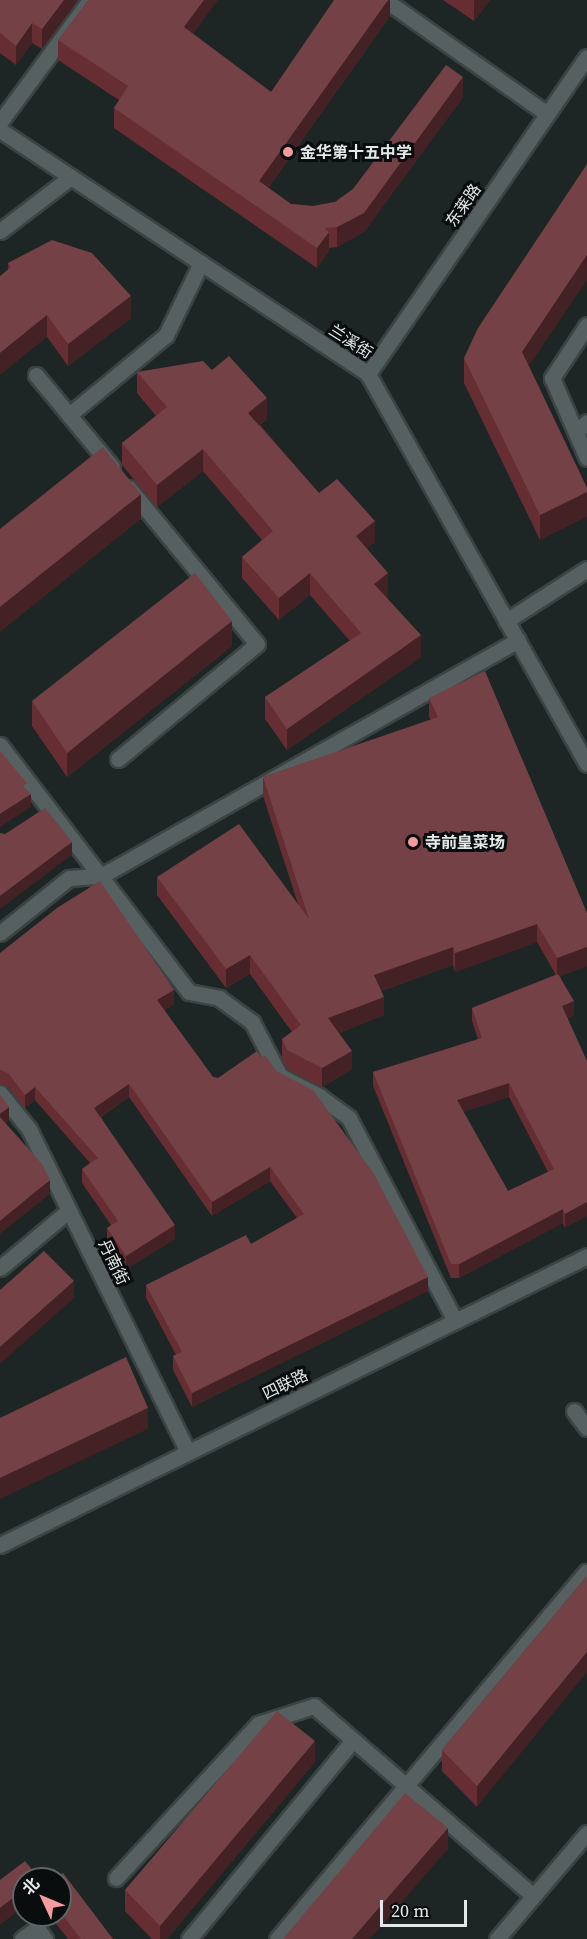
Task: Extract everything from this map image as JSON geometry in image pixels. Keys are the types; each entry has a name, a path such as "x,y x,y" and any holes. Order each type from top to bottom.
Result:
{"street":[{"path":"0,122 90,0"},
{"path":"385,0 547,114"},
{"name":"东莱路","path":"368,374 587,57"},
{"name":"兰溪街","path":"0,130 368,374 587,764"},
{"path":"0,231 71,177"},
{"path":"69,415 166,335 201,263"},
{"path":"587,325 552,378 581,427 587,458"},
{"path":"36,375 257,644 118,759"},
{"path":"506,621 587,568"},
{"path":"0,933 69,878 101,876 518,640"},
{"path":"0,745 43,810 101,876 189,992 219,998 252,1022 280,1077 319,1096 349,1118 455,1321"},
{"name":"丹南街","path":"0,1093 29,1129 188,1452"},
{"path":"0,1268 69,1210"},
{"name":"四联路","path":"0,1545 587,1256"},
{"path":"574,1411 587,1428"},
{"path":"278,1939 586,1572"},
{"path":"116,1878 258,1724 314,1706 533,1896"},
{"path":"189,1939 353,1740"},
{"path":"497,1939 587,1833"},
{"path":"22,1939 36,1928 45,1939"}],"building":[{"path":"0,0 64,0 42,29 32,23 16,46 0,33"},
{"path":"88,0 204,0 184,27 271,92 334,0 388,0 259,181 291,204 313,206 335,202 353,189 446,65 463,77 364,213 337,227 324,228 329,232 317,248 114,108 128,86 58,40"},
{"path":"587,164 587,255 522,352 587,492 540,515 464,358 478,328"},
{"path":"52,240 92,253 131,296 68,344 47,315 0,353 0,276 11,267 8,263"},
{"path":"229,356 267,398 248,413 319,493 337,479 375,521 356,536 388,573 374,584 421,635 287,729 265,697 361,633 310,573 279,598 242,557 273,531 203,449 157,485 122,443 167,407 137,372 203,361 212,370"},
{"path":"103,447 141,494 0,607 0,529"},
{"path":"195,573 232,621 67,753 32,701"},
{"name":"寺前皇菜场","path":"485,671 587,913 587,947 557,958 537,924 455,953 453,947 374,975 384,997 328,1018 352,1051 322,1068 287,1050 282,1039 301,1025 250,955 226,969 157,877 239,824 309,919 263,777 438,717 429,698"},
{"path":"0,751 27,783 23,786 31,794 0,814"},
{"path":"45,808 72,842 0,896 0,833 5,834"},
{"path":"100,881 174,990 157,1000 213,1077 218,1078 257,1051 262,1058 265,1055 276,1071 313,1090 374,1174 428,1277 192,1393 173,1356 182,1352 146,1285 246,1235 251,1244 304,1214 270,1167 212,1202 129,1084 94,1108 175,1225 126,1256 107,1228 118,1221 82,1169 98,1158 35,1087 25,1095 8,1073 0,1070 0,953 57,908"},
{"path":"558,974 574,1001 562,1006 587,1061 587,1202 565,1214 563,1209 459,1264 451,1264 373,1072 482,1038 472,1008","holes":["509,1083 554,1169 508,1191 457,1100"]},
{"path":"0,1094 9,1107 0,1114"},
{"path":"0,1117 42,1164 50,1180 0,1221"},
{"path":"44,1251 74,1281 0,1347 0,1290"},
{"path":"126,1357 148,1408 0,1478 0,1418"},
{"path":"587,1576 587,1652 477,1786 442,1750"},
{"path":"277,1711 315,1741 160,1926 125,1890"},
{"path":"405,1793 448,1828 352,1939 283,1939"},
{"path":"25,1861 30,1867 17,1867"},
{"path":"12,1871 12,1898 0,1908 0,1880"},
{"path":"72,1885 113,1939 81,1939 72,1927"}],"place":[{"name":"金华第十五中学","path":"288,152"},
{"name":"寺前皇菜场","path":"413,842"}]}
